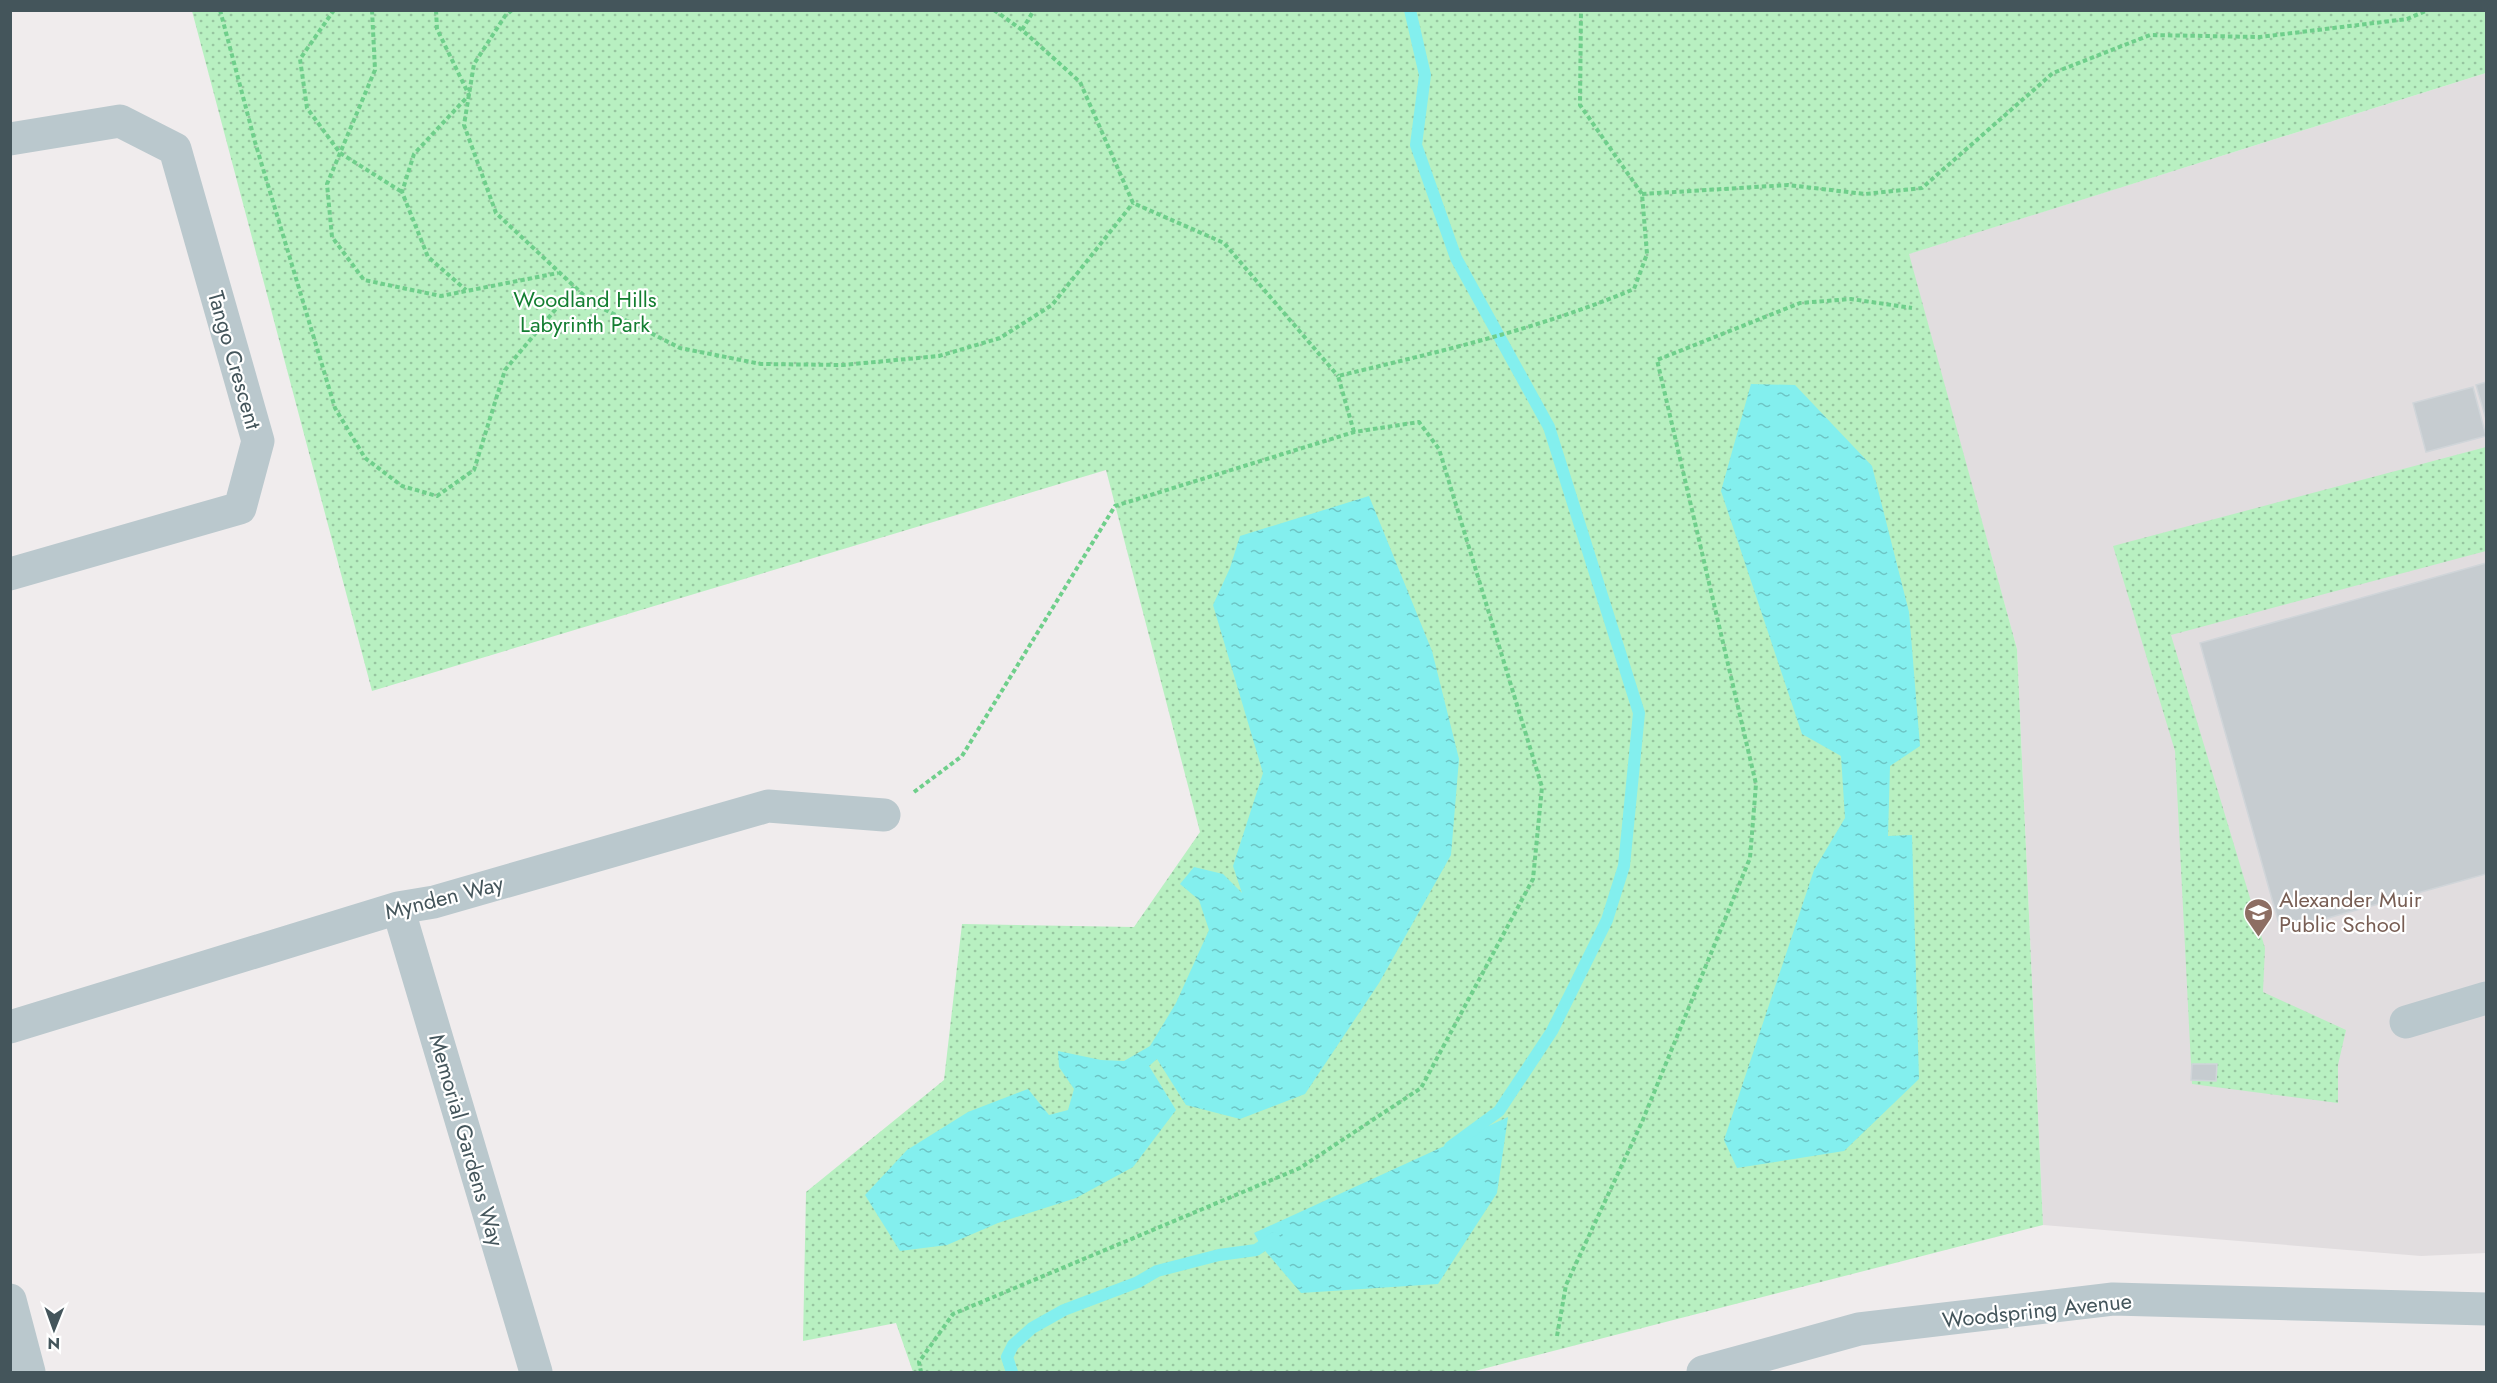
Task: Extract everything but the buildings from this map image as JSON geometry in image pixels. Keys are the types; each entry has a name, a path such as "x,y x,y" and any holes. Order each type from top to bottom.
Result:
{"street":[{"name":"Tango Crescent","path":"10,139 120,121 175,149 258,441 240,508 10,574"},
{"name":"Mynden Way","path":"10,1027 398,908 434,902 768,807 884,815"},
{"name":"Memorial Gardens Way","path":"398,908 536,1372"},
{"path":"2406,1022 2487,998"},
{"name":"Woodspring Avenue","path":"1702,1372 1859,1329 2114,1299 2487,1309"},
{"path":"10,1300 29,1372"}],"path":[{"path":"220,10 255,142 335,408 365,458 402,486 437,496 474,470 505,370 574,287"},
{"path":"334,10 300,59 307,108 340,153 402,192 428,257 467,291"},
{"path":"372,10 375,70 327,184 333,237 364,280 441,296 559,273"},
{"path":"436,10 437,29 469,95"},
{"path":"512,10 505,16 474,64 464,125 496,213 592,303 680,348 761,364 843,366 939,356 1000,338 1052,305 1133,203"},
{"path":"994,10 1022,30 1080,82 1133,203 1224,243 1338,376 1354,432"},
{"path":"1022,30 1034,10"},
{"path":"1338,376 1446,350 1587,309 1635,290 1647,254 1642,194 1580,105 1581,10"},
{"path":"1642,194 1788,185 1865,194 1922,188 2053,73 2150,35 2260,37 2407,19 2428,10"},
{"path":"402,192 414,154 469,95"},
{"path":"1557,1336 1566,1285 1642,1122 1750,858 1756,784 1657,360 1800,303 1851,299 1912,308"},
{"path":"884,815 962,756 1115,506 1354,432 1419,422 1439,449 1542,787 1533,879 1421,1088 1300,1168 953,1314 919,1362 921,1372"}],"shaded area":[{"name":"Alexander Muir Public School","path":"2486,73 2486,1253 2421,1256 2043,1225 2017,649 1908,254"}],"green space":[{"name":"Woodland Hills Labyrinth Park","path":"2486,10 2486,73 1909,254 2017,649 2043,1225 1471,1372 913,1372 896,1323 803,1341 806,1192 944,1080 962,924 1134,927 1200,832 1106,470 372,691 192,11"},
{"path":"2486,447 2486,551 2171,635 2265,948 2263,992 2346,1030 2338,1065 2338,1103 2192,1084 2175,751 2113,546"}],"water":[{"path":"1751,384 1795,385 1872,466 1909,612 1920,746 1890,766 1888,836 1912,835 1919,1079 1844,1151 1737,1168 1724,1140 1814,870 1845,818 1841,756 1802,734 1721,491"},
{"path":"1369,496 1432,651 1459,759 1451,855 1379,983 1305,1094 1240,1119 1186,1105 1157,1059 1149,1066 1176,1110 1133,1167 1076,1198 998,1223 947,1245 900,1251 865,1195 907,1150 968,1112 1028,1089 1049,1115 1068,1110 1074,1089 1059,1067 1058,1051 1101,1060 1124,1061 1150,1046 1176,1003 1209,930 1199,900 1180,884 1194,867 1223,874 1242,893 1233,866 1263,773 1213,605 1230,568 1240,536"},
{"path":"1508,1117 1497,1193 1438,1284 1301,1293 1261,1246 1254,1233"}],"waterway":[{"path":"1410,10 1425,75 1416,145 1456,258 1549,427 1639,713 1624,866 1607,920 1552,1031 1499,1111 1450,1147"},
{"path":"1012,1372 1007,1357 1013,1345 1032,1328 1064,1310 1138,1282 1157,1271 1219,1255 1256,1250 1274,1238"}],"place":[{"name":"Alexander Muir Public School","path":"2258,938"}]}
